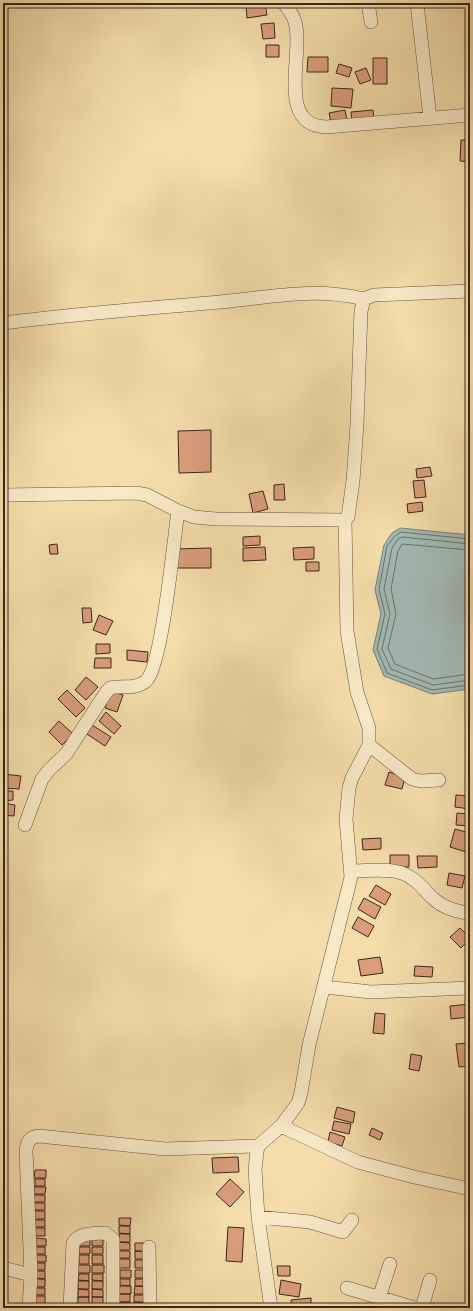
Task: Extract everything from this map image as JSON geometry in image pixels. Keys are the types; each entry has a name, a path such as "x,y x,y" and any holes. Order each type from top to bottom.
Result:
{"street":[{"path":"284,3 294,19 296,33 296,102 303,118 315,126 470,115"},
{"path":"368,3 371,22"},
{"path":"417,3 430,118"},
{"path":"3,323 77,314 232,301 292,293 343,294 364,299 374,295 470,291"},
{"path":"29,1308 31,1274 26,1151 29,1140 33,1137 39,1136 166,1148 258,1146 281,1126 298,1103 301,1093 308,1045 324,987 352,871 346,819 347,800 352,778 369,745 368,728 357,692 347,631 345,520 348,516 353,481 357,424 358,341 360,311 364,299"},
{"path":"3,495 136,493 147,495 178,512 194,517 216,519 345,520"},
{"path":"25,825 42,779 66,754 110,688 130,688 145,682 150,675 161,636 178,512"},
{"path":"369,745 412,779 421,781 439,780"},
{"path":"352,871 390,871 401,873 412,878 425,888 435,900 445,907 470,914"},
{"path":"324,987 371,992 470,988"},
{"path":"281,1126 358,1162 414,1177 470,1189"},
{"path":"258,1146 255,1169 258,1217 271,1308"},
{"path":"258,1217 310,1222 343,1232 352,1220"},
{"path":"70,1308 73,1243 76,1237 81,1235 105,1233 113,1240 113,1308"},
{"path":"149,1247 150,1308"},
{"path":"379,1298 390,1264"},
{"path":"3,1268 31,1274"},
{"path":"422,1308 430,1280"},
{"path":"347,1288 415,1308"}],"water":[{"path":"400,528 470,535 470,689 432,694 384,676 373,650 381,614 375,590 384,545 392,533"}],"building":[{"path":"265,3 267,15 247,18 246,6"},
{"path":"274,23 275,38 263,39 261,24"},
{"path":"266,45 279,45 279,57 266,57"},
{"path":"308,57 328,57 328,72 307,72"},
{"path":"373,58 387,58 387,84 373,84"},
{"path":"339,64 352,68 349,77 336,73"},
{"path":"366,68 371,80 360,84 355,72"},
{"path":"332,88 353,89 351,108 331,106"},
{"path":"345,110 347,120 331,123 329,113"},
{"path":"373,110 374,121 352,123 351,112"},
{"path":"461,140 470,140 470,162 460,161"},
{"path":"211,430 211,472 179,473 178,431"},
{"path":"430,467 432,476 417,478 416,469"},
{"path":"424,480 426,497 415,498 413,481"},
{"path":"284,484 285,500 274,500 274,485"},
{"path":"263,491 268,509 253,513 249,494"},
{"path":"422,502 423,511 408,513 407,504"},
{"path":"260,536 260,545 243,546 243,537"},
{"path":"57,544 58,554 50,554 49,545"},
{"path":"265,547 266,560 243,561 243,548"},
{"path":"314,547 314,559 294,560 293,548"},
{"path":"211,548 211,568 176,568 175,549"},
{"path":"306,562 319,562 319,571 306,571"},
{"path":"82,608 91,608 92,622 83,623"},
{"path":"99,615 113,621 106,635 93,630"},
{"path":"96,644 110,644 110,653 96,654"},
{"path":"127,650 148,652 147,662 127,660"},
{"path":"95,658 111,658 111,668 94,668"},
{"path":"86,677 98,687 86,700 75,690"},
{"path":"67,690 85,708 76,717 58,699"},
{"path":"110,691 123,695 117,712 105,708"},
{"path":"106,712 121,726 114,734 99,721"},
{"path":"59,721 73,734 62,745 49,732"},
{"path":"92,725 111,737 105,746 87,734"},
{"path":"389,772 405,777 402,789 385,785"},
{"path":"3,774 21,776 19,789 3,788"},
{"path":"3,791 13,791 13,800 3,801"},
{"path":"456,795 470,796 470,809 455,807"},
{"path":"3,803 15,805 14,816 3,815"},
{"path":"457,813 470,814 470,826 456,825"},
{"path":"455,829 470,833 466,852 450,847"},
{"path":"381,838 381,849 363,850 362,839"},
{"path":"390,855 409,855 409,867 390,867"},
{"path":"417,856 437,856 437,867 418,868"},
{"path":"449,873 465,876 462,888 447,885"},
{"path":"376,885 391,894 385,905 369,896"},
{"path":"364,898 381,907 375,919 358,909"},
{"path":"358,917 374,926 368,937 352,928"},
{"path":"460,928 470,938 461,948 450,937"},
{"path":"380,957 383,973 361,976 358,960"},
{"path":"415,966 433,967 432,977 414,976"},
{"path":"470,1004 470,1017 451,1019 450,1006"},
{"path":"375,1013 385,1014 384,1034 373,1033"},
{"path":"468,1043 470,1066 459,1067 456,1044"},
{"path":"411,1054 422,1056 419,1071 409,1069"},
{"path":"337,1107 355,1112 353,1123 334,1118"},
{"path":"334,1121 351,1124 349,1134 332,1130"},
{"path":"372,1128 383,1133 380,1140 369,1135"},
{"path":"330,1132 345,1137 342,1146 328,1142"},
{"path":"238,1157 239,1172 213,1173 212,1158"},
{"path":"35,1170 46,1170 46,1178 34,1178"},
{"path":"35,1179 45,1179 45,1186 35,1186"},
{"path":"230,1179 244,1192 230,1207 216,1194"},
{"path":"34,1187 46,1187 45,1194 34,1194"},
{"path":"34,1195 45,1195 45,1202 34,1202"},
{"path":"468,1201 470,1201 470,1216 465,1215"},
{"path":"34,1203 45,1203 45,1210 34,1210"},
{"path":"34,1211 45,1211 45,1219 34,1219"},
{"path":"119,1218 131,1218 130,1226 119,1225"},
{"path":"34,1220 45,1220 45,1227 34,1227"},
{"path":"119,1226 130,1226 130,1234 119,1233"},
{"path":"228,1227 244,1228 242,1262 226,1261"},
{"path":"34,1228 45,1228 45,1236 34,1236"},
{"path":"119,1234 130,1234 130,1242 119,1242"},
{"path":"35,1238 46,1239 46,1246 35,1246"},
{"path":"79,1238 90,1239 90,1246 79,1246"},
{"path":"92,1238 103,1239 103,1246 92,1246"},
{"path":"119,1242 130,1243 130,1250 119,1250"},
{"path":"135,1243 146,1243 146,1251 135,1251"},
{"path":"35,1247 45,1247 45,1254 35,1254"},
{"path":"79,1247 90,1247 90,1254 79,1254"},
{"path":"92,1247 103,1247 103,1254 92,1254"},
{"path":"119,1251 130,1251 130,1258 119,1258"},
{"path":"135,1251 146,1252 146,1259 135,1259"},
{"path":"35,1255 46,1255 46,1262 35,1262"},
{"path":"79,1255 89,1255 89,1264 79,1264"},
{"path":"92,1255 103,1255 103,1264 92,1264"},
{"path":"119,1259 130,1259 130,1268 119,1268"},
{"path":"135,1260 146,1260 145,1268 135,1268"},
{"path":"34,1263 45,1263 45,1270 34,1270"},
{"path":"78,1265 90,1265 90,1273 78,1273"},
{"path":"92,1265 104,1265 104,1273 92,1273"},
{"path":"277,1266 290,1266 290,1276 278,1276"},
{"path":"120,1270 131,1270 131,1278 120,1278"},
{"path":"135,1270 146,1270 146,1278 135,1278"},
{"path":"34,1271 45,1271 45,1279 34,1278"},
{"path":"79,1274 89,1274 89,1281 78,1280"},
{"path":"92,1274 103,1274 103,1281 92,1280"},
{"path":"34,1279 45,1279 45,1287 34,1287"},
{"path":"120,1279 130,1279 130,1286 120,1285"},
{"path":"135,1279 145,1279 145,1286 135,1286"},
{"path":"281,1280 301,1284 299,1297 279,1294"},
{"path":"78,1281 89,1281 89,1289 78,1289"},
{"path":"92,1281 103,1281 103,1289 92,1289"},
{"path":"120,1286 131,1286 131,1294 119,1294"},
{"path":"135,1286 146,1287 146,1294 134,1294"},
{"path":"34,1288 45,1288 45,1295 34,1295"},
{"path":"78,1289 89,1290 89,1297 78,1297"},
{"path":"92,1289 103,1290 103,1297 92,1297"},
{"path":"119,1294 130,1294 130,1302 119,1302"},
{"path":"134,1295 145,1295 145,1302 134,1302"},
{"path":"34,1296 45,1296 45,1305 34,1305"},
{"path":"78,1297 89,1297 89,1305 78,1305"},
{"path":"92,1297 103,1297 103,1305 92,1305"},
{"path":"311,1298 311,1308 292,1308 291,1300"},
{"path":"119,1302 130,1302 130,1308 119,1308"},
{"path":"134,1302 145,1303 145,1308 134,1308"}]}
